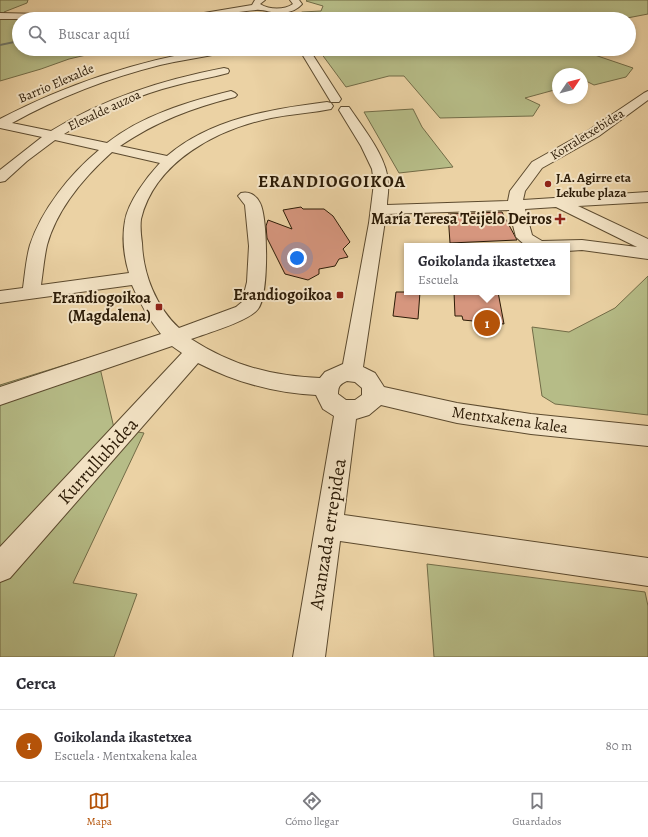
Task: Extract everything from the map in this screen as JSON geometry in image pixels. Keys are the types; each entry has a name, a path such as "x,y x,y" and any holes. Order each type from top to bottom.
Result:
{"street":[{"path":"221,12 259,4 267,10 290,9 297,6 297,2 294,0"},
{"path":"0,16 12,16"},
{"name":"Barrio Elexalde","path":"0,124 55,96 117,74 186,56"},
{"path":"219,56 231,95 239,114"},
{"path":"308,56 336,105 368,146 379,169 381,183 379,210 352,372"},
{"name":"Elexalde auzoa","path":"0,178 16,163 53,135 84,116 144,91 168,83 224,71"},
{"name":"Elexalde auzoa","path":"31,293 40,240 53,214 73,182 108,148 139,127 170,112 193,104 231,95"},
{"name":"Korraletxebidea","path":"517,205 516,194 537,165 594,133 648,95"},
{"path":"326,387 273,382 242,374 195,352 176,337 160,318 145,294 138,278 131,249 134,218 150,184 170,161 185,148 239,114 282,112 336,105"},
{"path":"0,124 170,161"},
{"path":"0,396 122,356 243,312 251,305 256,282 258,246 253,204 246,196"},
{"path":"379,210 560,203 648,197"},
{"path":"560,203 648,246"},
{"path":"517,205 524,238 533,243"},
{"path":"570,245 582,245 648,254"},
{"path":"0,297 138,278"},
{"name":"Kurrullubidea","path":"0,568 195,352"},
{"path":"345,372 352,372 359,374 371,382 374,388 374,394 372,400 361,409 346,410 333,404 326,393 326,387 332,377 345,372"},
{"name":"Mentxakena kalea","path":"374,394 457,413 531,424 648,436"},
{"name":"Avanzada errepidea","path":"309,657 330,526 346,410"},
{"path":"330,526 648,572"}],"green space":[{"path":"0,0 28,0 27,3 4,12 7,17 12,18 12,56 82,56 0,81"},
{"path":"648,0 648,14 636,16 636,12 302,12 321,11 323,6 306,1"},
{"path":"323,56 598,56 633,68 626,77 594,85 588,82 588,68 552,68 552,91 525,98 540,105 533,116 440,118 404,76 389,76 346,87"},
{"path":"413,109 422,127 453,167 399,173 364,112"},
{"path":"648,276 648,415 555,404 542,396 532,327 569,332 615,308"},
{"path":"97,355 114,428 144,433 73,583 137,594 114,657 0,657 0,385"},
{"path":"427,564 645,592 648,606 648,657 434,657"}],"building":[{"path":"301,207 303,209 324,209 333,216 350,242 343,249 348,257 339,259 335,266 319,269 319,274 308,280 285,274 267,238 266,226 268,220 292,229 283,210"},
{"path":"502,212 517,240 450,243 448,214"},
{"path":"396,292 404,292 404,295 420,295 418,319 393,316"},
{"path":"454,295 499,295 504,324 463,320 462,316 455,316"}],"waterway":[{"path":"0,45 12,42"}],"place":[{"name":"J.A. Agirre eta Lekube plaza","path":"548,184"},
{"name":"María Teresa Teijelo Deiros","path":"560,219"},
{"name":"Erandiogoikoa","path":"340,295"},
{"name":"Erandiogoikoa (Magdalena)","path":"159,307"},
{"name":"Goikolanda ikastetxea","path":"487,323"}],"district":[{"name":"ERANDIOGOIKOA","path":"332,181"}]}
